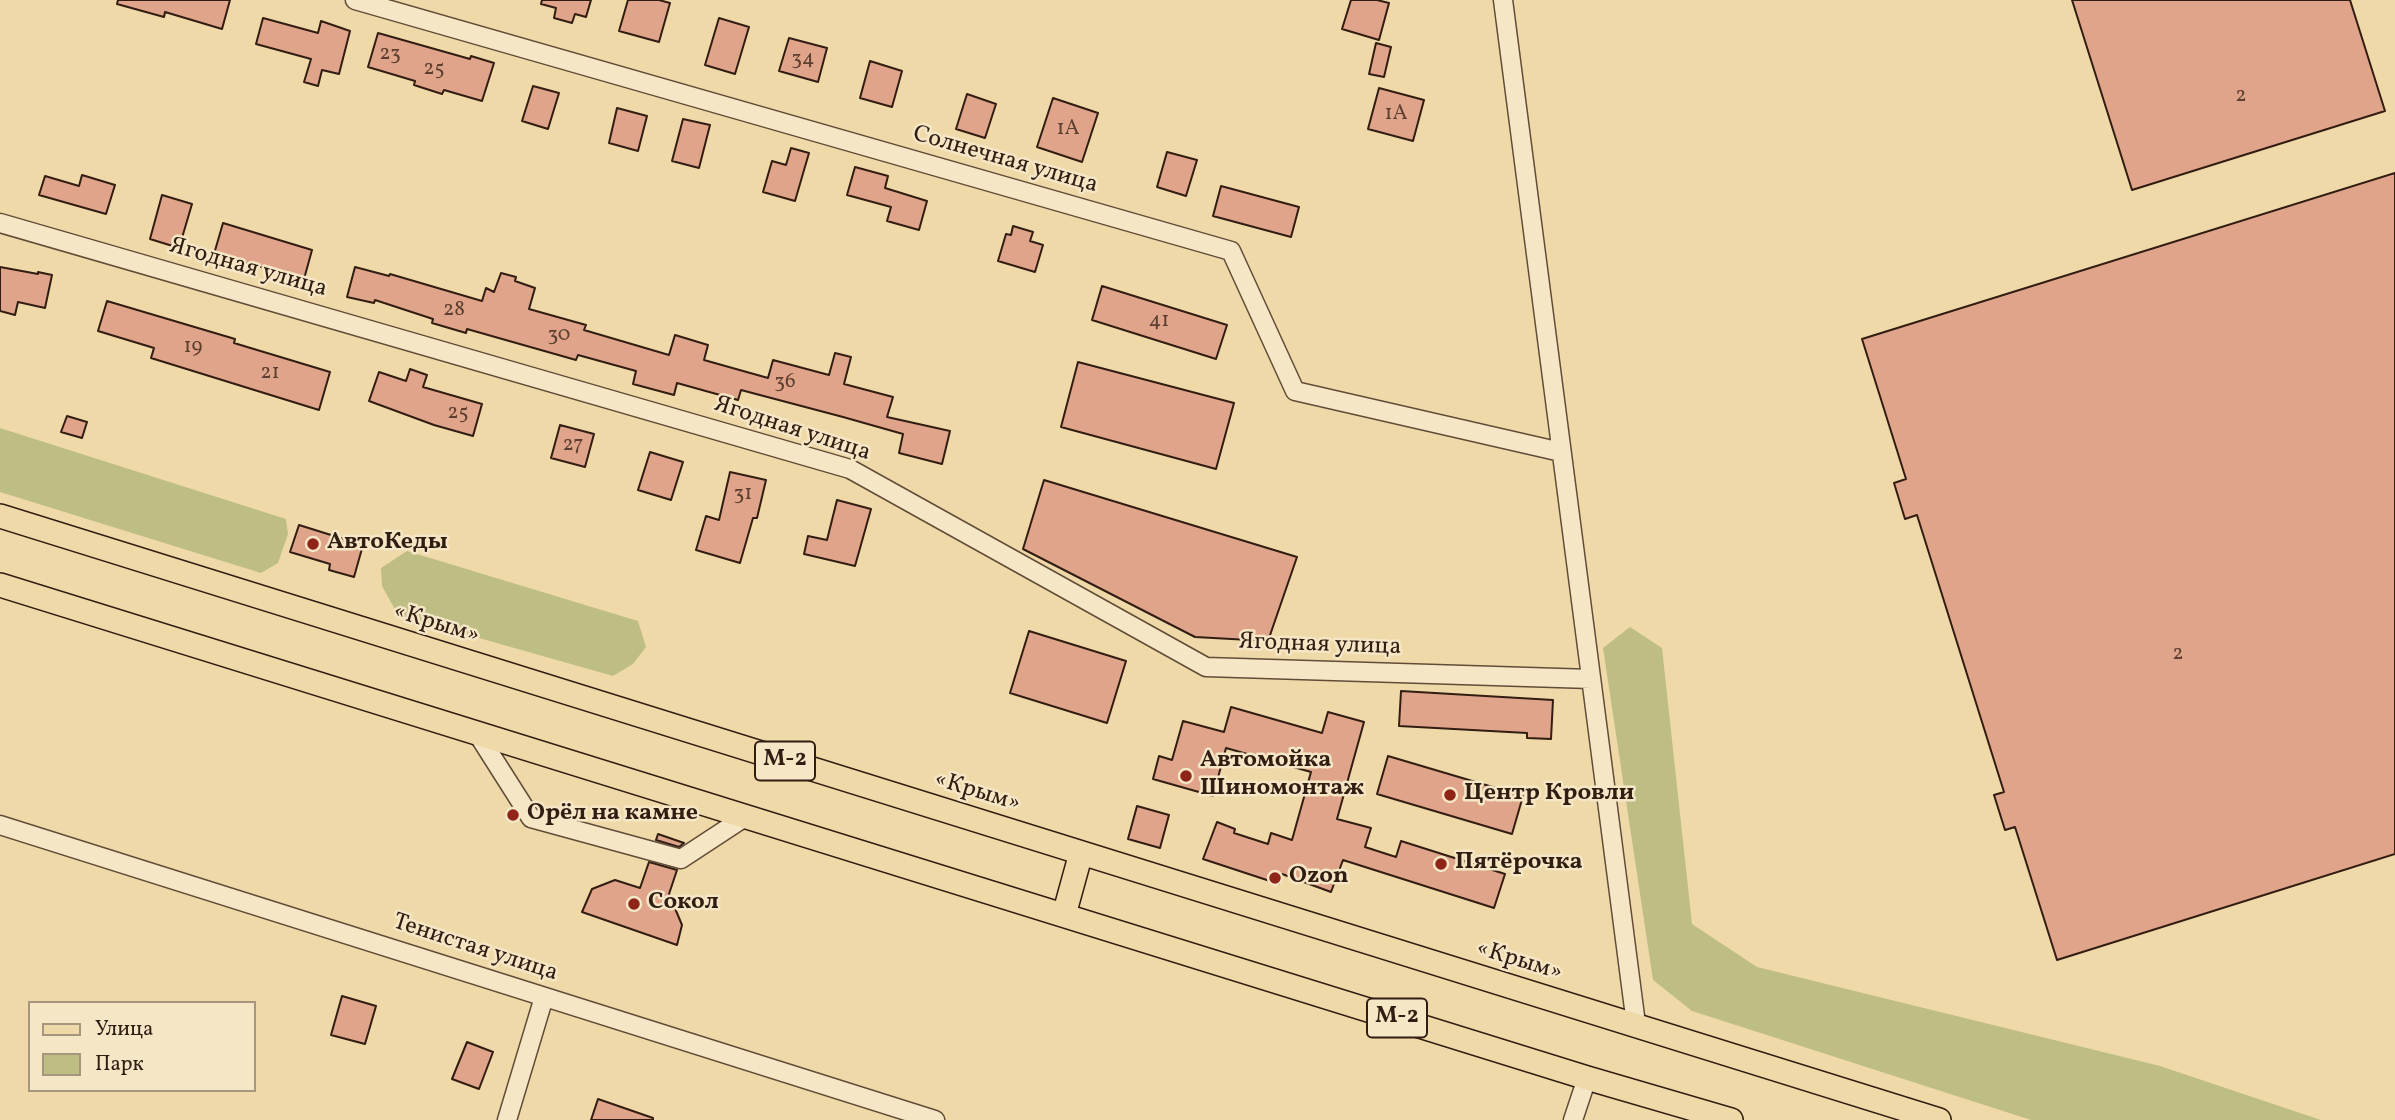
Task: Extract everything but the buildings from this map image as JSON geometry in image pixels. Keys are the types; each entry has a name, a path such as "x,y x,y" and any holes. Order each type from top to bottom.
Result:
{"main road":[{"name":"«Крым»","path":"0,516 1939,1120"},
{"name":"М-2","path":"0,585 1731,1120"},
{"path":"1063,915 1081,853"}],"street":[{"name":"Солнечная улица","path":"355,0 1231,251 1295,391 1561,452"},
{"path":"1503,0 1636,1024"},
{"name":"Ягодная улица","path":"0,223 850,469 1206,667 1591,679"},
{"path":"477,733 531,818 681,859 745,817"},
{"name":"Тенистая улица","path":"0,825 935,1120"},
{"path":"507,1120 544,997"},
{"path":"1573,1120 1587,1077"}],"green space":[{"path":"0,428 286,519 288,534 278,563 261,573 0,492"},
{"path":"407,551 638,621 646,647 633,664 613,676 398,615 382,586 381,568"},
{"path":"1630,627 1662,648 1692,924 1757,967 2160,1066 2321,1120 2031,1120 1692,1011 1653,980 1603,648"}],"place":[{"name":"АвтоКеды","path":"313,544"},
{"name":"Автомойка Шиномонтаж","path":"1186,776"},
{"name":"Центр Кровли","path":"1450,795"},
{"name":"Орёл на камне","path":"513,815"},
{"name":"Пятёрочка","path":"1441,864"},
{"name":"Ozon","path":"1275,878"},
{"name":"Сокол","path":"634,904"}]}
